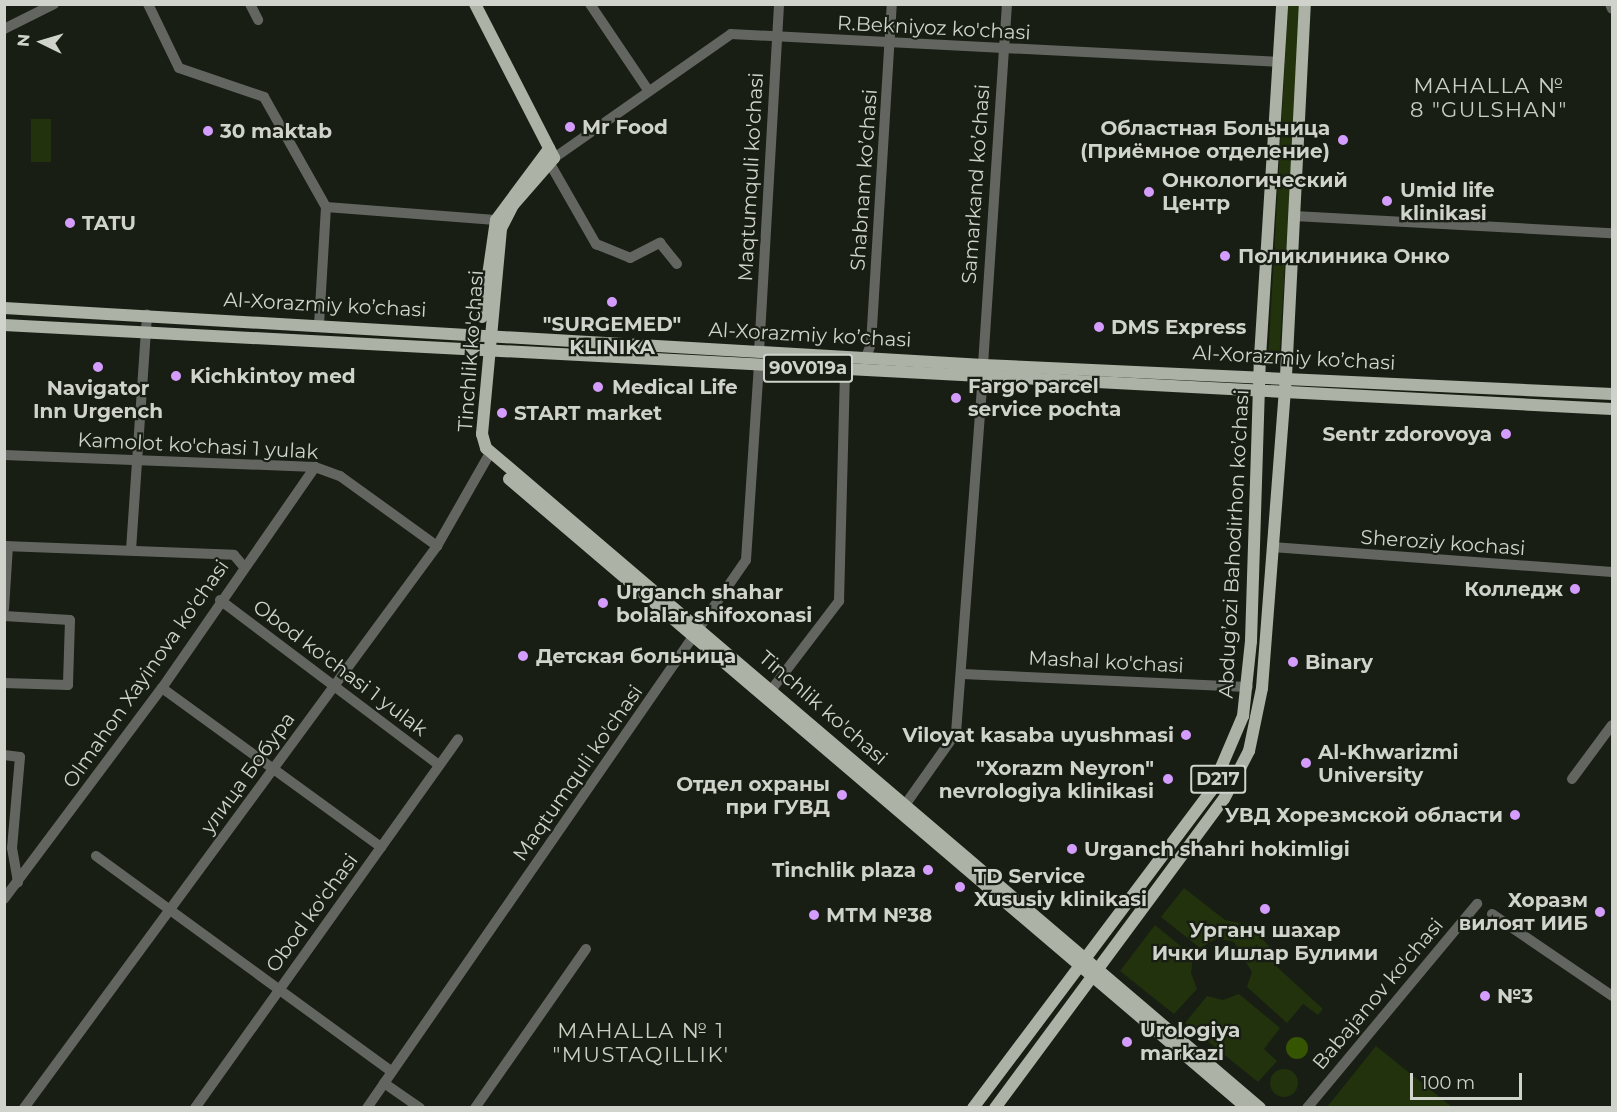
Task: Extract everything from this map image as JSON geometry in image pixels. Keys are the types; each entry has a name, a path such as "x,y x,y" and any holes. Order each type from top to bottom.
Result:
{"main road":[{"path":"466,4 549,156"},
{"path":"475,4 549,156"},
{"name":"Abdug’ozi Bahodirhon ko’chasi","path":"973,1107 1084,963 1211,791 1235,744 1248,687 1251,641 1282,4"},
{"name":"Abdug’ozi Bahodirhon ko’chasi","path":"995,1107 1097,974 1238,772 1257,718 1286,376 1305,4"},
{"name":"Tinchlik ko'chasi","path":"549,156 496,220 474,435 487,455 1097,974 1260,1107"},
{"name":"Tinchlik ko'chasi","path":"485,333 503,221 549,156"},
{"name":"Al-Xorazmiy ko’chasi","path":"4,308 485,333 845,369 1263,375 1612,394"},
{"name":"Al-Xorazmiy ko’chasi","path":"4,325 484,351 759,359 866,357 983,371 1263,391 1612,409"},
{"name":"Tinchlik ko'chasi","path":"696,634 772,689 903,809"},
{"path":"1251,641 1265,643"},
{"name":"Tinchlik ko'chasi","path":"1097,974 1247,1107"}],"street":[{"path":"148,4 179,68 264,97 326,207 319,324"},
{"path":"250,4 258,20"},
{"path":"590,4 648,90"},
{"name":"Maqtumquli ko'chasi","path":"367,1107 696,634 748,554 779,4"},
{"name":"Shabnam ko’chasi","path":"866,357 871,344 892,4"},
{"name":"Samarkand ko’chasi","path":"903,809 954,742 962,674 1007,4"},
{"path":"1610,4 1612,9"},
{"path":"4,29 49,6"},
{"name":"R.Bekniyoz ko'chasi","path":"549,156 730,34 1004,51 1279,62"},
{"path":"549,156 596,244 630,258 660,243 677,264"},
{"path":"326,207 496,220"},
{"path":"1294,216 1612,233"},
{"path":"131,550 147,315"},
{"path":"772,689 839,601 845,369"},
{"name":"Kamolot ko'chasi 1 yulak","path":"4,455 137,462 315,467 340,476 437,546"},
{"name":"улица Бобура","path":"24,1107 437,546 464,506 487,455"},
{"name":"Olmahon Xayinova ko'chasi","path":"4,899 162,688 220,600 315,467"},
{"path":"4,609 6,546 234,555 244,567"},
{"name":"Sheroziy kochasi","path":"1272,547 1612,572"},
{"name":"Obod ko'chasi 1 yulak","path":"220,600 440,765"},
{"path":"4,616 70,620 68,685 4,683"},
{"name":"Mashal ko'chasi","path":"962,674 1248,687"},
{"path":"162,688 272,771 381,847"},
{"path":"1572,779 1612,725"},
{"name":"Obod ko'chasi","path":"195,1107 458,739"},
{"path":"4,755 20,757 12,849 18,882"},
{"path":"96,856 168,912 392,1072"},
{"name":"Babajanov ko'chasi","path":"1307,1107 1477,904"},
{"path":"1492,914 1612,996"},
{"path":"475,1107 586,949"},
{"path":"384,1083 420,1107"}],"shaded area":[{"path":"1288,5 1301,5 1279,363 1268,362"},
{"path":"31,119 51,119 51,162 31,162"},
{"path":"1184,888 1225,920 1248,925 1276,953 1277,967 1323,1009 1318,1015 1303,1004 1287,1023 1247,987 1252,972 1234,942 1217,938 1200,948 1161,917"},
{"path":"1155,925 1193,956 1191,973 1197,989 1174,1014 1120,971"},
{"path":"1239,994 1280,1028 1264,1049 1277,1061 1258,1082 1185,1023 1207,996 1223,1000"},
{"path":"1297,1037 1305,1040 1308,1048 1305,1056 1297,1059 1289,1056 1286,1048 1289,1040"},
{"path":"1376,1046 1452,1107 1327,1107"},
{"path":"1284,1069 1294,1073 1298,1083 1294,1093 1284,1097 1274,1093 1270,1083 1274,1073"}],"place":[{"name":"Mr Food","path":"570,127"},
{"name":"30 maktab","path":"208,131"},
{"name":"Областная Больница (Приёмное отделение)","path":"1343,140"},
{"name":"Онкологический Центр","path":"1149,192"},
{"name":"Umid life klinikasi","path":"1387,201"},
{"name":"TATU","path":"70,223"},
{"name":"Поликлиника Онко","path":"1225,256"},
{"name":"\"SURGEMED\" KLINIKA","path":"612,302"},
{"name":"DMS Express","path":"1099,327"},
{"name":"Navigator Inn Urgench","path":"98,367"},
{"name":"Kichkintoy med","path":"176,376"},
{"name":"Medical Life","path":"598,387"},
{"name":"Fargo parcel service pochta","path":"956,398"},
{"name":"START market","path":"502,413"},
{"name":"Sentr zdorovoya","path":"1506,434"},
{"name":"Колледж","path":"1575,589"},
{"name":"Urganch shahar bolalar shifoxonasi","path":"603,603"},
{"name":"Детская больница","path":"523,656"},
{"name":"Binary","path":"1293,662"},
{"name":"Viloyat kasaba uyushmasi","path":"1186,735"},
{"name":"Al-Khwarizmi University","path":"1306,763"},
{"name":"\"Xorazm Neyron\" nevrologiya klinikasi","path":"1168,779"},
{"name":"Отдел охраны при ГУВД","path":"842,795"},
{"name":"УВД Хорезмской области","path":"1515,815"},
{"name":"Urganch shahri hokimligi","path":"1072,849"},
{"name":"Tinchlik plaza","path":"928,870"},
{"name":"TD Service Xususiy klinikasi","path":"960,887"},
{"name":"Урганч шахар Ички Ишлар Булими","path":"1265,909"},
{"name":"Хоразм вилоят ИИБ","path":"1600,912"},
{"name":"МТМ №38","path":"814,915"},
{"name":"№3","path":"1485,996"},
{"name":"Urologiya markazi","path":"1127,1042"}],"district":[{"name":"MAHALLA № 8 \"GULSHAN\"","path":"1489,98"},
{"name":"MAHALLA № 1 \"MUSTAQILLIK'","path":"641,1043"}]}
